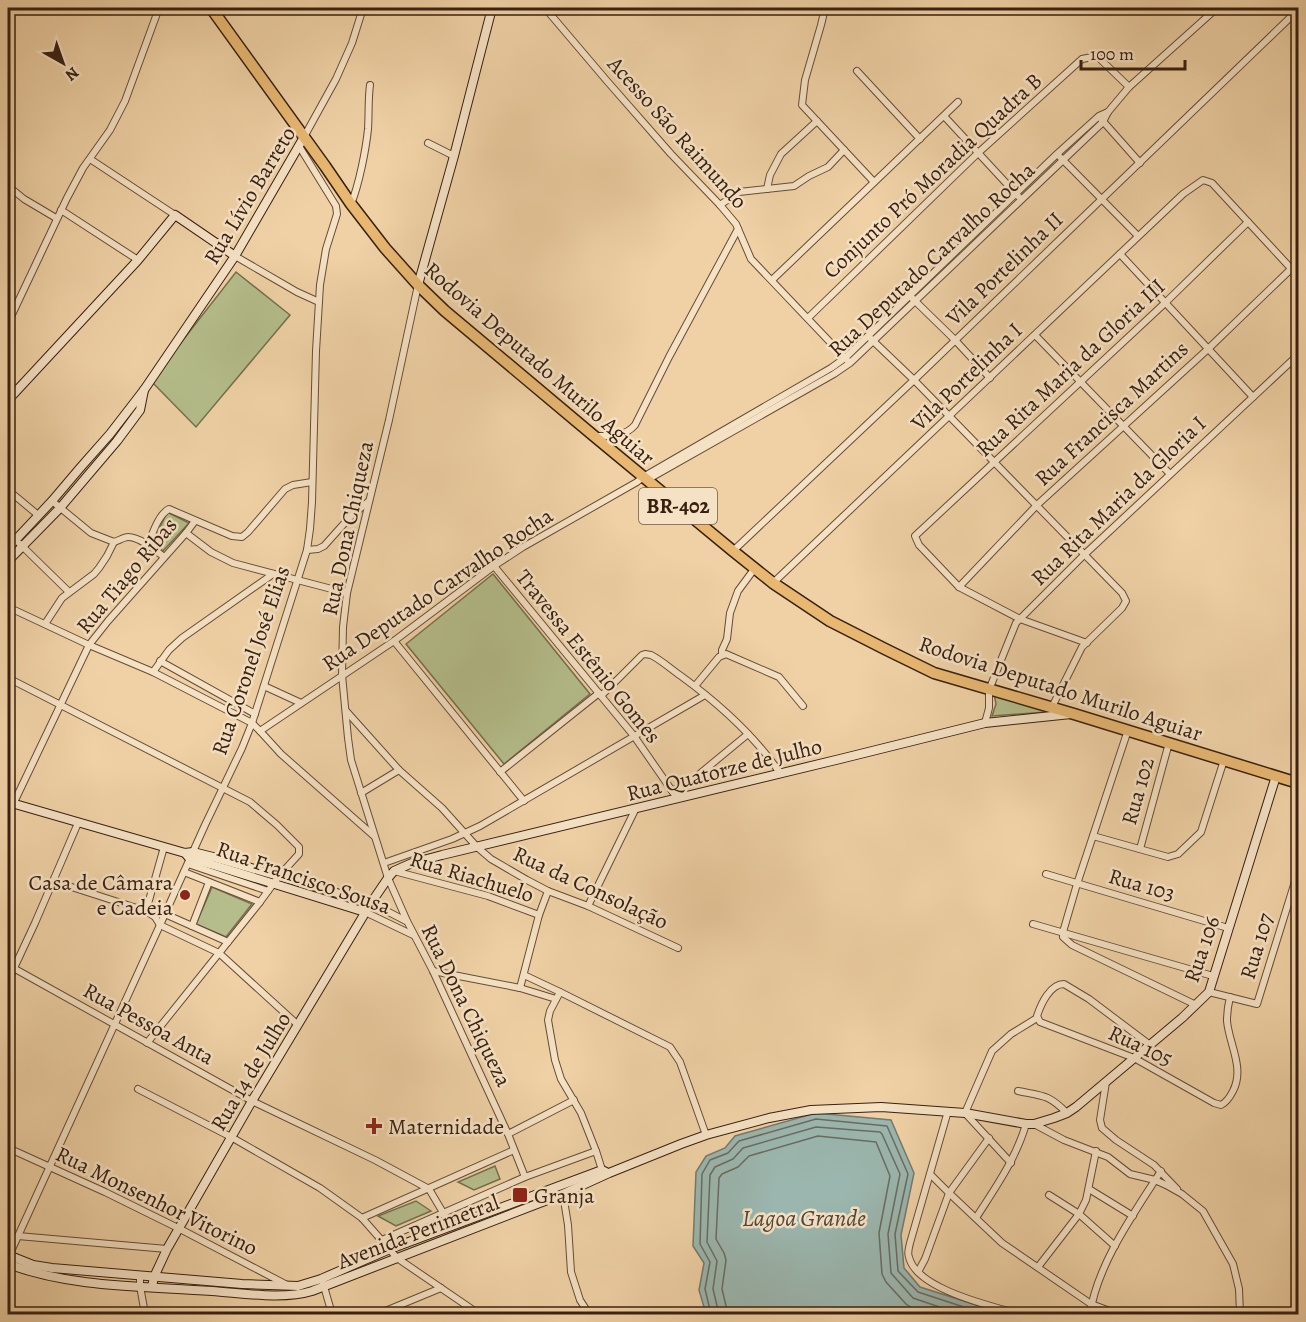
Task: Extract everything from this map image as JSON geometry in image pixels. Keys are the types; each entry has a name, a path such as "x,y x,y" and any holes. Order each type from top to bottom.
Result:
{"highway":[{"name":"Rodovia Deputado Murilo Aguiar","path":"211,8 302,142 385,248 418,285 445,311 594,436 642,480 773,583 830,621 934,673 1299,783"}],"street":[{"path":"8,323 56,218 83,168 110,130 126,101 159,8"},
{"name":"Rua Lívio Barreto","path":"8,548 110,434 144,390 235,256 336,79 352,43 363,8"},
{"name":"Rua Dona Chiqueza","path":"492,8 418,285 347,593 342,675 351,760 374,837 391,874 406,921 433,971 508,1134 525,1177"},
{"name":"Acesso São Raimundo","path":"545,8 671,154 736,224 751,259 848,360"},
{"path":"825,8 805,80 802,105 874,182"},
{"name":"Rua Deputado Carvalho Rocha","path":"260,731 394,641 523,547 848,360 1101,119 1129,87 1217,8"},
{"name":"Vila Portelinha II","path":"733,551 1299,10"},
{"name":"Conjunto Pró Moradia Quadra B","path":"808,318 978,153 1082,59 1097,56 1129,87"},
{"path":"857,71 920,139"},
{"path":"351,204 368,130 370,85"},
{"path":"772,280 958,102"},
{"path":"944,116 1019,196"},
{"path":"1101,119 1140,163"},
{"path":"767,189 770,175 781,154 817,121"},
{"name":"Rua Coronel José Elias","path":"8,1258 252,723 307,550 310,529 318,302 326,249 337,210 302,142"},
{"path":"428,143 454,156"},
{"path":"720,205 739,192 794,186 828,167 844,150"},
{"path":"1060,157 1138,236"},
{"path":"90,159 235,256 318,302"},
{"name":"Vila Portelinha I","path":"773,583 1183,194 1203,180 1212,183 1248,222"},
{"path":"8,186 24,199 56,218"},
{"path":"61,210 138,260"},
{"path":"8,400 138,260 175,215"},
{"path":"1248,222 1299,276"},
{"name":"Rua Rita Maria da Gloria III","path":"959,587 919,545 915,537 1165,303 1248,222"},
{"path":"594,436 622,434 635,425 738,229"},
{"path":"1120,254 1253,397"},
{"name":"Rua Francisca Martins","path":"959,587 1037,506 1292,268"},
{"path":"912,298 990,378"},
{"path":"1035,335 1170,474"},
{"path":"871,338 995,462 1122,593 1126,601 1122,608 1083,647 1052,707"},
{"name":"Rua Rita Maria da Gloria I","path":"985,723 989,708 989,690 1016,623 1084,555 1299,355"},
{"name":"Rua Lívio Barreto","path":"8,561 60,508 137,416 144,390"},
{"path":"148,544 166,510 174,510 232,536 242,537 285,489 293,485 312,482"},
{"path":"8,490 38,515"},
{"path":"52,501 91,533 114,542 129,537 148,544 164,557"},
{"path":"307,550 324,546 350,517 369,501"},
{"name":"Rua Tiago Ribas","path":"8,815 10,803 88,645 195,521"},
{"path":"186,533 211,552 233,563 347,593"},
{"path":"15,539 69,592"},
{"path":"45,624 62,598 94,574 114,542"},
{"name":"Travessa Estênio Gomes","path":"494,566 634,736 675,794"},
{"path":"695,686 722,654 727,639 730,613 738,591 755,568"},
{"path":"153,672 169,650 182,638 273,574"},
{"path":"959,587 1020,619 1087,642"},
{"path":"8,607 88,645 153,672 252,723 288,761 374,837"},
{"path":"394,641 524,801"},
{"path":"500,772 600,695 645,654 655,657 695,686 748,734 780,773"},
{"path":"722,654 732,655 779,677 803,705"},
{"path":"160,661 255,714"},
{"path":"8,678 224,787 258,807 299,847 299,854 147,1042"},
{"path":"264,686 301,703"},
{"path":"384,863 465,834 705,695"},
{"name":"Rua da Consolação","path":"346,710 399,770 442,808 491,859 548,891 588,906 678,948"},
{"name":"Rua Quatorze de Julho","path":"391,874 412,863 636,808 675,794 780,773 985,723 1074,714"},
{"path":"1128,730 1077,884 1063,934 1065,940 1072,945 1196,1005"},
{"path":"675,794 748,734"},
{"name":"Rua 102","path":"1140,849 1169,743"},
{"path":"1093,836 1168,857 1178,854 1201,832 1224,760"},
{"path":"361,793 399,770"},
{"name":"Rua 106","path":"1030,1124 1066,1113 1076,1107 1209,992 1276,776"},
{"name":"Rua Francisco Sousa","path":"10,803 164,848 274,884 371,903 406,921"},
{"path":"588,906 636,808"},
{"path":"8,981 11,966 53,881 78,823"},
{"path":"146,911 164,848"},
{"name":"Rua Francisco Sousa","path":"189,857 212,860 274,884"},
{"path":"184,872 260,902"},
{"name":"Rua 107","path":"1209,992 1257,1004 1299,872"},
{"name":"Rua 14 de Julho","path":"152,1287 154,1277 167,1249 231,1137 365,912 391,874"},
{"name":"Rua Riachuelo","path":"391,874 488,896 539,915"},
{"name":"Rua 103","path":"1046,874 1228,928"},
{"path":"53,881 146,911 155,917 160,925 219,953 298,1025"},
{"path":"192,926 209,882"},
{"path":"520,988 539,915 548,891"},
{"name":"Rua Francisco Sousa","path":"320,893 413,935"},
{"path":"155,917 165,914 228,942"},
{"path":"1033,924 1213,976"},
{"name":"Rua Pessoa Anta","path":"11,966 252,1101 375,1160 429,1189"},
{"path":"433,971 520,988 556,999"},
{"path":"524,975 670,1047 680,1062 706,1135"},
{"path":"965,1113 992,1051 1011,1034 1039,1020 1037,1013 1057,985 1064,984 1089,999 1150,1045"},
{"path":"560,992 548,1020 555,1060 561,1078 574,1100 605,1171 706,1135 769,1118 811,1110 881,1107 948,1111 1030,1124 1096,1152 1115,1162 1130,1174 1155,1180 1182,1194"},
{"name":"Rua 107","path":"1223,1105 1238,1077 1227,1022 1230,997"},
{"name":"Rua 105","path":"1039,1020 1134,1058 1214,1103 1223,1105"},
{"path":"1106,1083 1100,1120 1102,1128 1161,1171 1182,1194 1203,1211 1228,1253 1237,1276 1240,1314"},
{"path":"138,1089 231,1137 320,1188 362,1218 398,1258 479,1314"},
{"path":"1018,1092 1050,1098 1066,1113"},
{"path":"508,1134 574,1100"},
{"path":"948,1111 908,1251 911,1264 935,1286 1019,1314"},
{"path":"965,1113 1011,1163"},
{"path":"976,1218 1011,1163 1030,1124"},
{"path":"918,1272 949,1193 989,1138"},
{"name":"Rua Monsenhor Vitorino","path":"8,1148 180,1229 289,1286"},
{"path":"362,1218 514,1150"},
{"path":"382,1240 525,1177 596,1151"},
{"path":"1038,1267 1079,1214 1086,1200 1096,1152"},
{"name":"Avenida Perimetral","path":"8,1258 35,1273 54,1277 152,1287 303,1294 390,1250 452,1226 532,1201 563,1194 605,1171"},
{"name":"Avenida Perimetral","path":"8,1258 42,1267 140,1276 289,1286 323,1283 398,1258 605,1171"},
{"path":"1090,1314 1091,1304 1114,1246 1161,1171"},
{"path":"930,1174 1002,1243 1091,1304 1118,1314"},
{"path":"429,1189 452,1226"},
{"path":"1089,1189 1133,1216"},
{"path":"563,1194 568,1225 571,1272 580,1300 589,1314"},
{"path":"1049,1196 1079,1214 1114,1246"},
{"path":"18,1236 167,1249"},
{"path":"140,1276 145,1314"},
{"path":"323,1283 332,1314"},
{"path":"378,1314 441,1288"}],"green space":[{"path":"236,272 290,315 196,427 151,381"},
{"path":"167,512 189,523 163,551 153,543"},
{"path":"493,574 590,694 504,764 406,644"},
{"path":"994,694 1048,710 1047,712 992,716 996,704"},
{"path":"212,887 252,904 226,937 196,924"},
{"path":"495,1166 500,1179 474,1190 458,1182"},
{"path":"416,1201 431,1211 396,1226 378,1216"}],"water":[{"name":"Lagoa Grande","path":"816,1113 891,1120 914,1173 901,1235 904,1268 920,1287 1005,1314 706,1314 699,1290 704,1263 693,1246 696,1172 706,1156 725,1148 735,1136"}],"place":[{"name":"Casa de Câmara e Cadeia","path":"185,895"},
{"name":"Maternidade","path":"374,1126"},
{"name":"Granja","path":"520,1195"}]}
